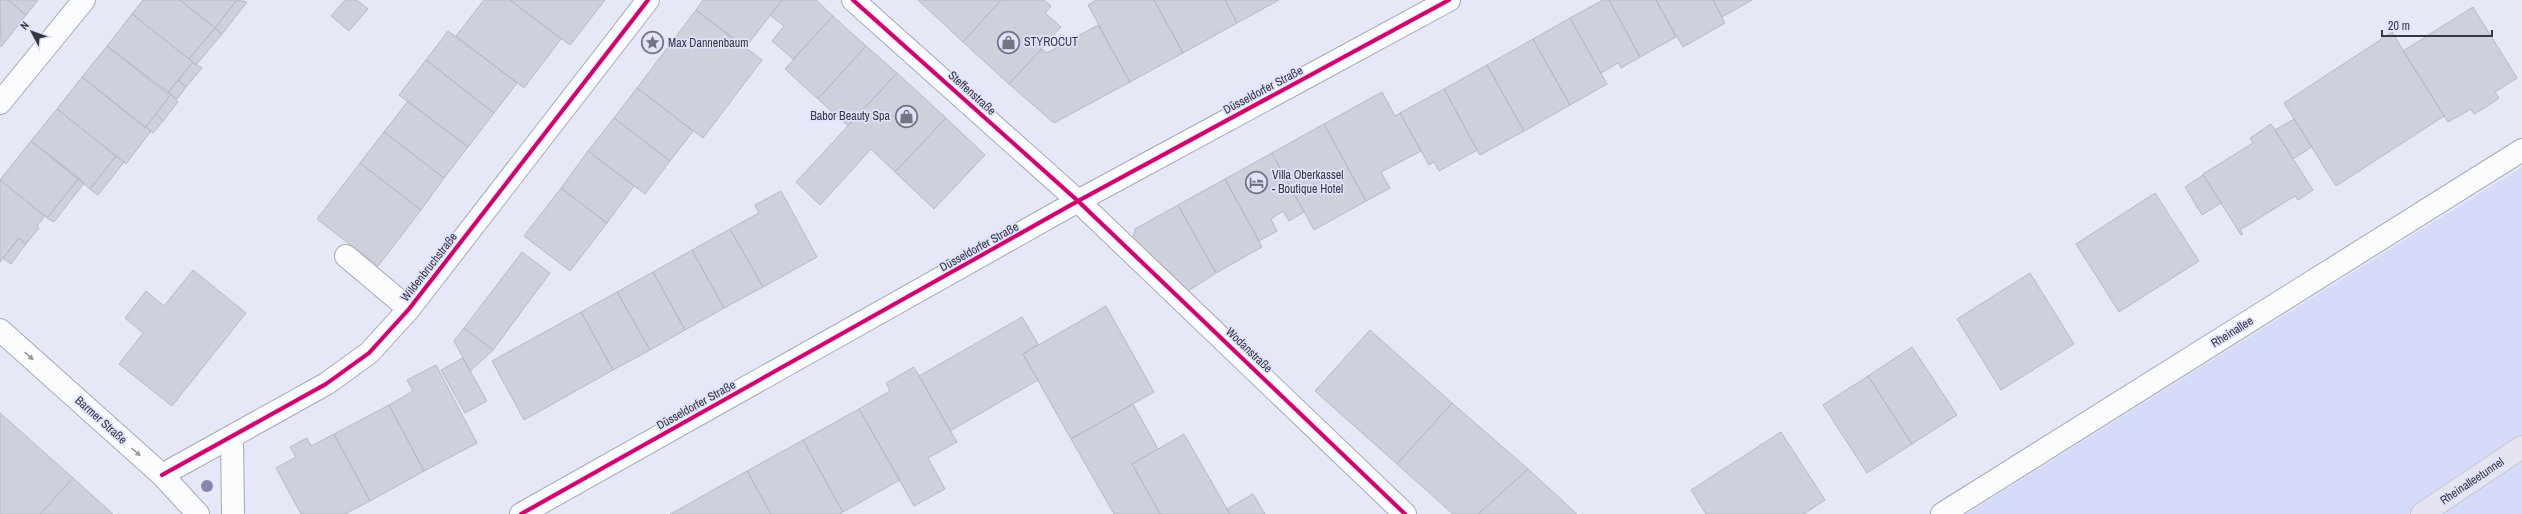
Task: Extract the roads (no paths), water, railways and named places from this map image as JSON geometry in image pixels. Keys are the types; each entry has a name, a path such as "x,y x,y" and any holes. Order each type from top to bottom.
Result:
{"highway":[{"name":"Rheinalleetunnel","path":"2422,514 2522,448"}],"street":[{"path":"0,103 84,0"},
{"name":"Wildenbruchstraße","path":"162,475 326,384 363,358 409,309 648,0"},
{"name":"Steffenstraße","path":"853,0 1078,201"},
{"name":"Düsseldorfer Straße","path":"521,514 1078,201 1449,0"},
{"name":"Rheinallee","path":"1942,514 2522,150"},
{"name":"Wodanstraße","path":"1078,201 1406,514"},
{"path":"346,256 409,309"},
{"name":"Barmer Straße","path":"0,330 162,475 198,514"},
{"path":"232,437 233,514"}],"place":[{"name":"STYROCUT","path":"1008,42"},
{"name":"Max Dannenbaum","path":"653,43"},
{"name":"Babor Beauty Spa","path":"906,116"},
{"name":"Villa Oberkassel - Boutique Hotel","path":"1256,182"}]}
